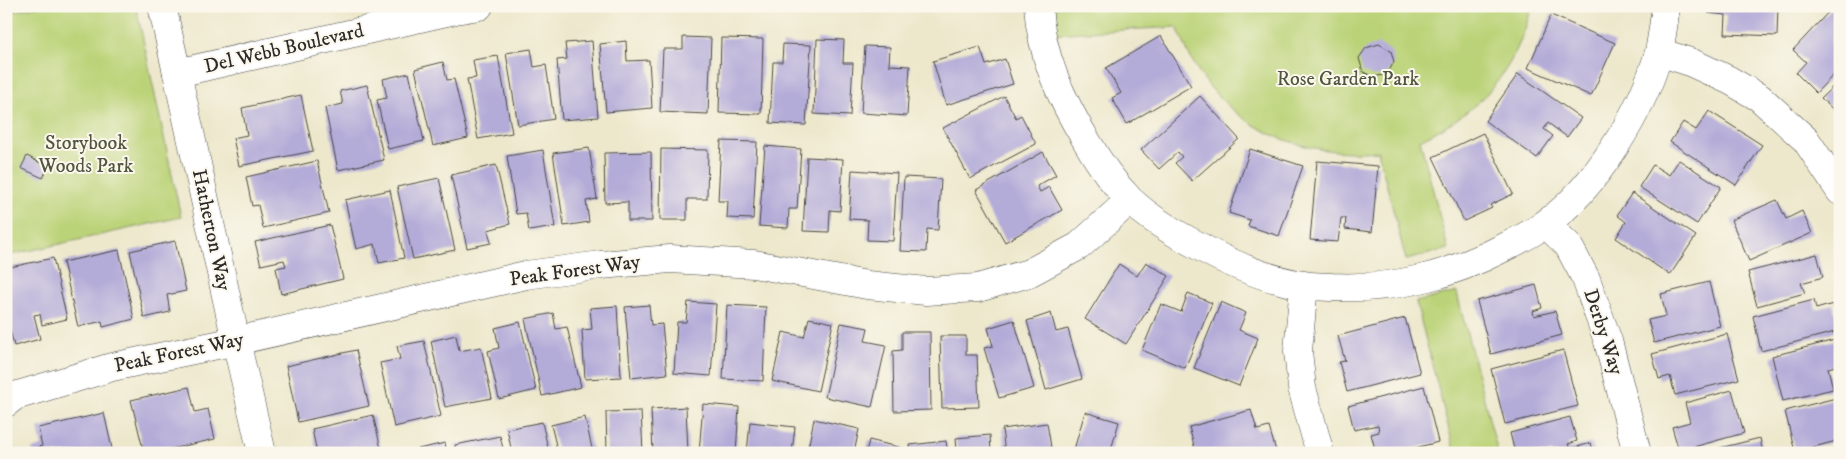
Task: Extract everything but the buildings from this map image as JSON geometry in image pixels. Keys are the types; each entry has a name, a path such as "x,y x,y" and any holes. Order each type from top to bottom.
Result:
{"street":[{"name":"Hatherton Way","path":"162,6 262,453"},
{"path":"1038,6 1046,56 1067,110 1097,158 1130,200 1173,232 1219,258 1263,274 1304,285 1354,288 1401,284 1453,271 1487,256 1546,224 1578,195 1605,161 1631,119 1658,52 1666,6"},
{"name":"Del Webb Boulevard","path":"177,73 462,8"},
{"path":"1658,52 1690,62 1729,80 1760,98 1806,140 1840,191"},
{"name":"Peak Forest Way","path":"6,403 15,396 112,367 236,341 526,275 601,265 670,259 754,264 867,285 926,291 978,288 1029,273 1079,246 1130,200"},
{"name":"Derby Way","path":"1546,224 1568,245 1586,279 1608,341 1637,453"},
{"path":"1304,285 1298,351 1302,388 1320,453"}],"green space":[{"name":"Storybook Woods Park","path":"39,6 136,6 181,217 6,256 6,13"},
{"name":"Rose Garden Park","path":"1058,6 1532,6 1516,51 1493,87 1462,116 1420,140 1448,249 1406,260 1378,151 1350,152 1297,144 1272,134 1248,121 1227,105 1209,85 1193,62 1177,27 1051,34 1052,14"},
{"path":"1457,292 1498,453 1455,453 1416,302"}]}
